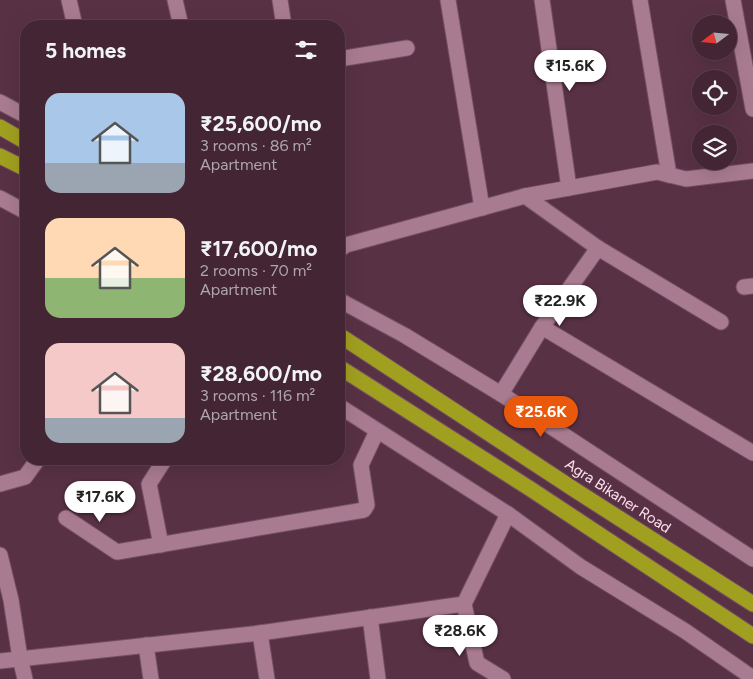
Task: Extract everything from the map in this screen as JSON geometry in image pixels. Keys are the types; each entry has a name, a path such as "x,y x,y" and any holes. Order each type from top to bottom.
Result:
{"highway":[{"path":"0,127 20,139"},
{"path":"0,156 20,166"},
{"name":"Agra Bikaner Road","path":"345,339 753,604"},
{"path":"345,371 529,488 753,636"}],"street":[{"path":"70,0 74,20"},
{"path":"175,0 180,20"},
{"path":"280,0 283,20"},
{"path":"448,0 482,208"},
{"path":"542,0 569,188"},
{"path":"640,0 669,175"},
{"path":"732,0 746,22 753,109"},
{"path":"345,58 407,48"},
{"path":"1,99 20,112"},
{"path":"345,247 525,196 657,172 686,179 753,171"},
{"path":"525,196 598,248 721,322"},
{"path":"0,198 20,209"},
{"path":"501,394 542,327 598,248"},
{"path":"345,303 404,334 501,394 753,560"},
{"path":"542,327 753,453"},
{"path":"345,410 508,514 581,567 648,607 753,678"},
{"path":"66,518 117,552 364,510 367,505 361,465 377,431"},
{"path":"0,484 25,477 34,465"},
{"path":"161,465 149,484 161,545"},
{"path":"503,679 477,663 464,604 508,514"},
{"path":"0,556 11,600 25,679"},
{"path":"0,661 260,633 464,604"},
{"path":"370,617 378,679"},
{"path":"260,633 268,679"},
{"path":"146,645 151,679"}]}
